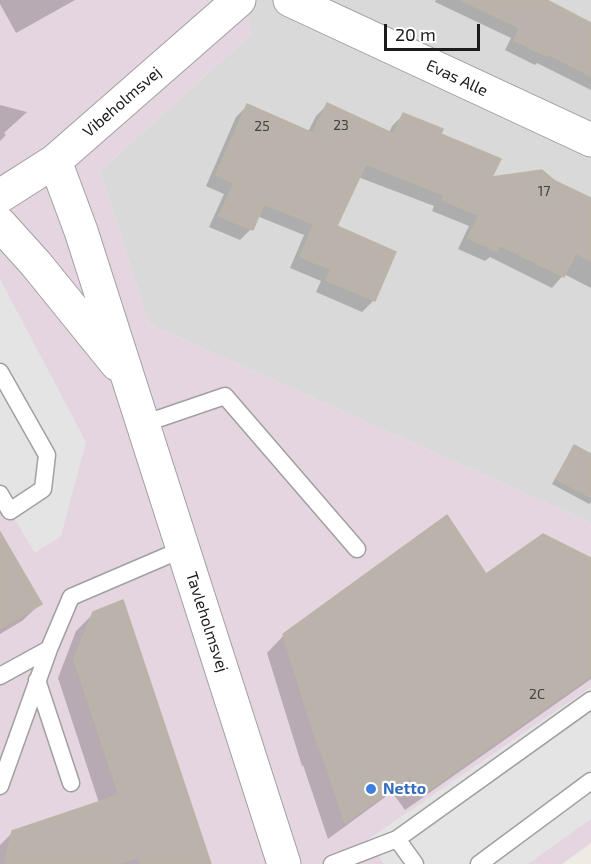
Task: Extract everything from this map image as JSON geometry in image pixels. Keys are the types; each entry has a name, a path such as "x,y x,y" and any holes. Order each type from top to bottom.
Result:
{"street":[{"name":"Vibeholmsvej","path":"0,196 55,161 239,0"},
{"name":"Evas Alle","path":"290,0 591,140"},
{"name":"Tavleholmsvej","path":"55,161 81,231 284,864"},
{"name":"Tavleholmsvej","path":"0,224 36,264 129,380"}],"lane":[{"path":"0,372 47,455 43,489 10,511 0,494"},
{"path":"143,424 225,396 357,549"},
{"path":"0,786 37,680 71,597 183,549"},
{"path":"0,676 49,649"},
{"path":"37,680 71,783"},
{"path":"332,864 397,839 591,700"},
{"path":"479,864 591,781"},
{"path":"397,839 415,864"}],"shaded area":[{"path":"0,0 245,0 251,34 100,171 149,324 591,523 591,843 562,864 0,864"},
{"path":"245,0 591,0 591,523 149,324 100,171 251,34"},
{"path":"0,279 86,442 61,536 35,553 0,494"},
{"path":"591,687 591,819 528,864 384,864 367,840"}],"building":[{"path":"461,0 547,0 591,23 591,76 514,40 520,28"},
{"path":"327,103 394,134 403,113 443,129 441,134 501,159 492,177 542,170 555,181 591,198 591,261 576,253 564,277 500,245 497,251 468,238 479,215 442,200 444,195 366,164 337,226 396,252 375,301 326,280 331,269 300,257 314,224 264,204 253,230 219,216 234,183 216,175 247,104 313,133"},
{"path":"574,445 591,454 591,497 556,479"},
{"path":"447,515 486,574 543,534 591,558 591,675 423,794 410,776 345,823 321,749 319,750 283,634"},
{"path":"0,532 42,604 0,628"},
{"path":"123,600 211,864 141,864 139,857 115,864 5,864 12,831 119,795 74,659 93,612"}],"place":[{"name":"Netto","path":"371,789"}]}
